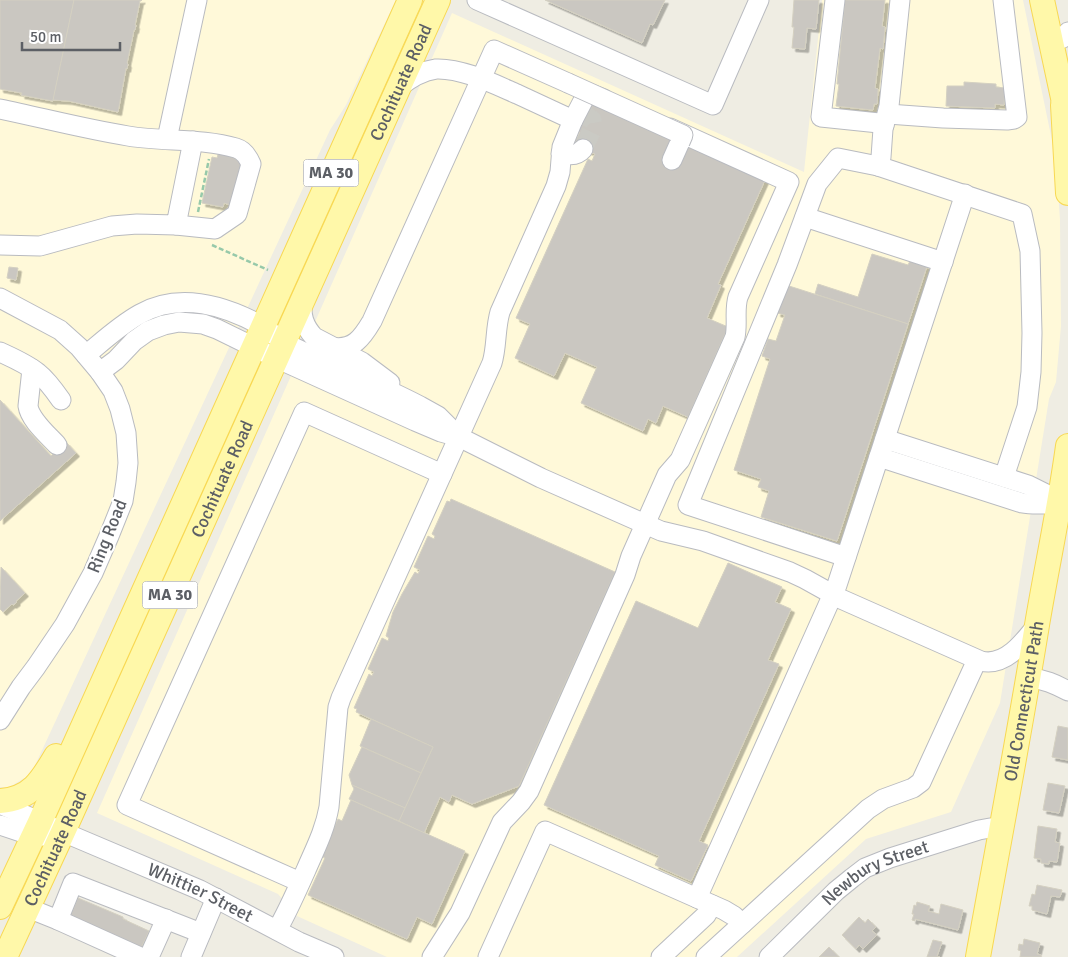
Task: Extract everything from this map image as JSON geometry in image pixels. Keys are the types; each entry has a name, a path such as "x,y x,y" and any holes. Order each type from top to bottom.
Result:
{"main road":[{"name":"Cochituate Road","path":"0,907 410,0"},
{"name":"Cochituate Road","path":"6,957 438,0"},
{"path":"1042,0 1060,37 1068,193"},
{"path":"1062,94 1068,121"},
{"name":"Old Connecticut Path","path":"978,957 1037,625 1064,504 1068,446"},
{"path":"0,802 23,796 40,782 113,657"}],"street":[{"path":"167,139 197,0"},
{"path":"478,0 713,105 759,0"},
{"path":"835,0 821,117 879,123 886,120 943,118 1011,120 1017,117 1003,0"},
{"path":"878,166 881,157 882,134 886,120 900,0"},
{"path":"331,347 340,348 355,343 372,321 494,50 683,135 672,160"},
{"path":"399,87 416,75 428,71 449,70 481,78 578,115"},
{"path":"276,930 287,912 321,836 326,820 340,702 492,363 502,307 556,186 560,172 563,142 578,115 586,95 591,94 789,182 738,297 736,329 733,341 680,460 667,475 629,559 625,575 529,791 502,822 460,913 432,957"},
{"path":"0,109 130,136 192,141 238,148 247,156 251,164 237,214 215,228 152,224 112,226 40,246 0,245"},
{"path":"176,225 192,141"},
{"path":"561,153 574,155 583,149"},
{"path":"846,556 688,505 783,275 817,184 838,158 878,166 1022,214 1030,252 1031,372 1027,407 1004,478"},
{"path":"661,957 709,912 704,902 833,595 965,194"},
{"path":"805,217 943,262"},
{"name":"Ring Road","path":"0,298 60,330 72,340 100,372 118,403 124,425 128,463 122,501 109,536 83,591 55,639 0,720"},
{"path":"303,299 302,319 309,332 319,341 371,368 407,399"},
{"path":"86,355 133,318 151,309 188,302 205,304 230,312 258,336 280,350 427,426 459,437 532,474 661,531 703,541 806,579 833,595 977,660 988,663 1001,659 1018,647 1037,625"},
{"path":"100,372 116,360 141,336 156,328 172,323 188,322 203,324 218,329 258,336"},
{"path":"280,350 407,399 438,416 459,437"},
{"path":"0,352 32,369 43,378 61,400"},
{"path":"32,369 29,411 57,445"},
{"path":"300,882 127,805 304,412 442,474"},
{"path":"885,439 1036,489 1064,504"},
{"path":"879,457 1022,502 1040,505 1064,504"},
{"path":"706,957 868,809 883,800 913,788 921,782 977,660"},
{"path":"1029,678 1045,680 1068,691"},
{"name":"Ring Road","path":"0,708 21,687"},
{"path":"0,802 48,836 63,832"},
{"path":"0,825 36,829"},
{"name":"Newbury Street","path":"769,957 836,891 865,868 881,861 979,830 1002,828"},
{"path":"488,957 545,831 729,913 742,924"},
{"name":"Whittier Street","path":"63,832 216,898 276,930 334,957"},
{"path":"58,920 73,883 201,933"},
{"path":"191,957 216,898"},
{"path":"28,908 140,957"},
{"path":"149,957 166,919"}],"shaded area":[{"path":"0,0 396,0 346,105 330,130 31,774 8,788 0,787"},
{"path":"822,0 1023,0 1056,160 1060,220 1061,326 1056,382 1049,399 1000,703 951,812 866,839 737,957 387,957 297,916 278,894 97,813 452,13 804,172"}],"building":[{"path":"0,0 74,0 53,101 0,89"},
{"path":"74,0 142,0 140,1 118,112 69,101 53,100"},
{"path":"545,0 665,0 653,25 650,24 642,43"},
{"path":"794,0 819,0 816,29 807,28 805,49 792,48"},
{"path":"845,0 885,0 882,26 885,27 883,49 880,48 875,88 878,89 877,104 874,104 873,110 836,106"},
{"path":"964,82 996,84 996,87 1005,88 1004,105 995,104 995,108 946,106 947,86 964,86"},
{"path":"590,103 765,180 718,284 721,285 707,318 728,327 688,417 663,406 656,423 648,419 643,431 581,403 597,367 565,353 554,376 515,358 530,324 516,318 588,159 592,161 595,154 574,145"},
{"path":"219,151 240,156 238,162 243,163 234,206 224,203 223,207 202,203 212,157 217,158"},
{"path":"872,254 908,265 910,261 927,266 908,324 815,294 818,284 858,297"},
{"path":"9,267 18,268 16,280 7,278"},
{"path":"786,285 908,324 837,541 761,517 769,491 758,487 761,479 734,470 770,359 762,356 768,339 776,341 785,315 777,313"},
{"path":"0,400 51,456 66,442 76,453 0,521"},
{"path":"451,499 615,572 519,786 472,804 452,795 449,802 440,797 424,833 399,821 433,747 356,712 357,709 354,708 369,674 372,676 374,672 368,669 382,638 388,641 389,638 386,636 393,612 415,572 418,574 420,570 414,567 428,536 434,539 435,536 432,534 447,501 450,502"},
{"path":"728,563 782,587 775,602 791,609 768,660 779,664 699,841 708,845 691,881 655,865 659,856 544,805 636,601 698,628"},
{"path":"1,567 25,593 17,602 3,612 0,609"},
{"path":"371,719 433,747 421,773 360,746"},
{"path":"1058,726 1068,728 1068,760 1052,757"},
{"path":"362,747 421,773 405,808 352,785 349,775"},
{"path":"1048,783 1065,786 1059,813 1043,810"},
{"path":"352,785 405,808 399,821 349,799 354,789"},
{"path":"351,800 465,851 432,924 417,917 407,939 308,895 325,858 321,856 338,819 342,821"},
{"path":"1038,826 1057,829 1055,842 1060,843 1057,862 1041,863 1041,859 1034,858"},
{"path":"1037,885 1062,890 1060,897 1051,896 1047,914 1032,910 1032,906 1029,906 1032,894 1035,895"},
{"path":"78,898 123,917 123,919 149,931 141,948 68,922"},
{"path":"917,902 930,906 928,911 939,914 941,904 963,910 958,930 915,919 915,921 912,920 914,905 916,906"},
{"path":"859,917 865,923 868,919 876,927 872,931 877,935 863,949 859,945 856,949 842,935"},
{"path":"1024,939 1040,943 1037,954 1041,955 1041,957 1020,957 1019,944 1023,945"},
{"path":"933,940 942,942 937,956 940,957 927,957"},
{"path":"829,947 839,957 819,957"}],"tunnel":[{"path":"583,149 593,126 592,120 585,115"}]}
